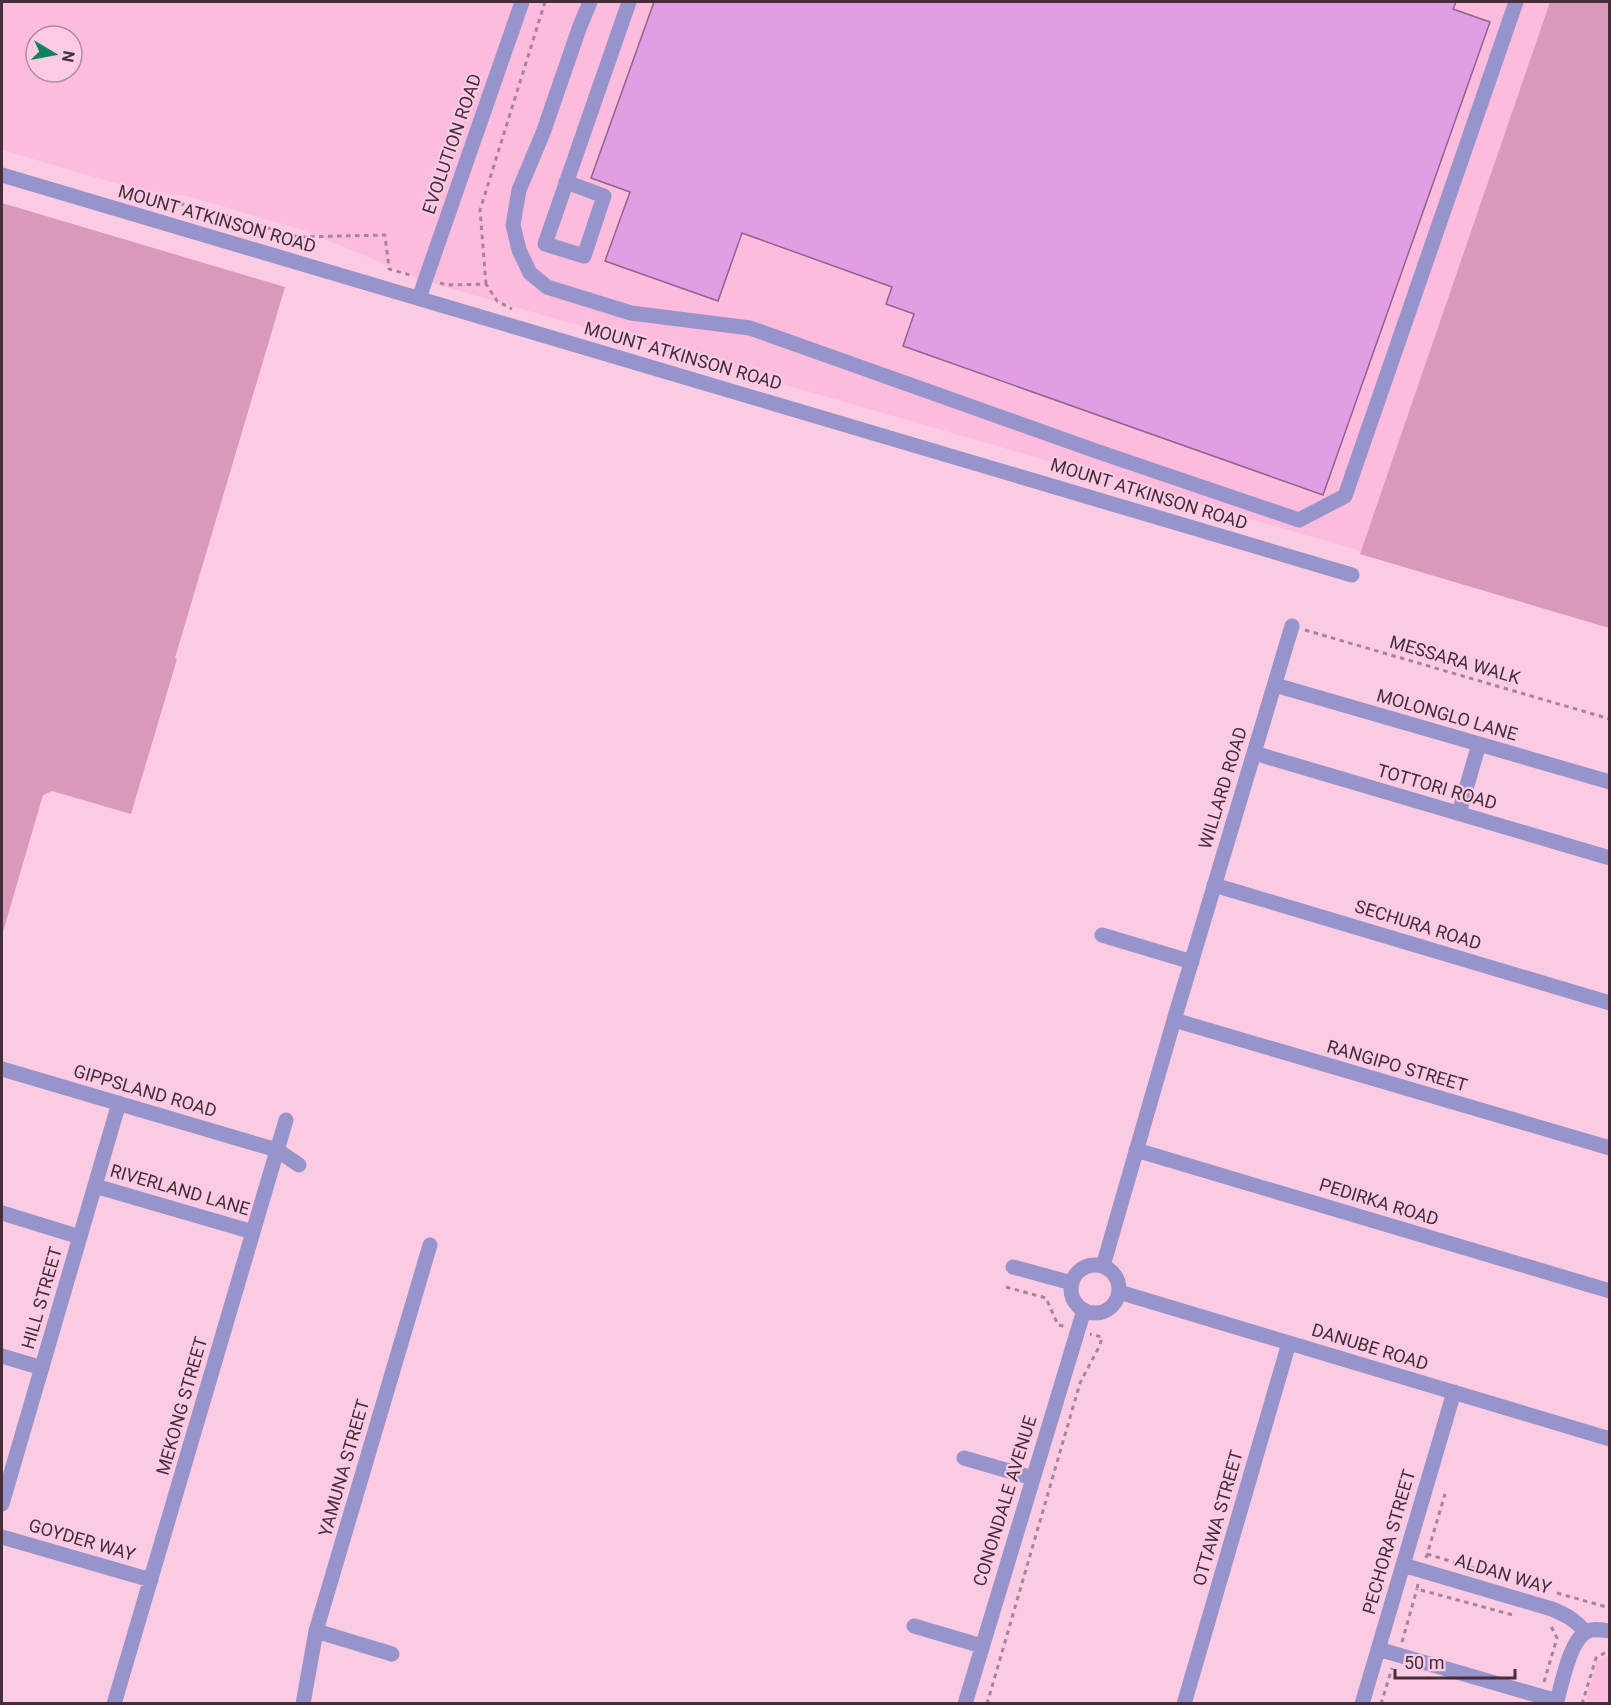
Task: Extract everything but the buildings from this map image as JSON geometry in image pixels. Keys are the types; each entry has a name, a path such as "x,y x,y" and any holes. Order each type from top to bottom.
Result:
{"street":[{"name":"EVOLUTION ROAD","path":"418,298 522,2"},
{"path":"590,2 543,133 519,190 513,225 519,250 530,273 547,286 631,314 750,328 1096,451 1299,520 1346,496 1516,2"},
{"path":"566,182 604,196 584,256 545,244 566,182 629,2"},
{"name":"MOUNT ATKINSON ROAD","path":"2,175 1352,575"},
{"name":"WILLARD ROAD","path":"1103,1266 1292,626"},
{"name":"MOLONGLO LANE","path":"1275,685 1610,782"},
{"path":"1459,813 1479,744"},
{"name":"TOTTORI ROAD","path":"1254,753 1610,858"},
{"name":"SECHURA ROAD","path":"1214,885 1610,1003"},
{"path":"1102,935 1191,962"},
{"name":"RANGIPO STREET","path":"1174,1020 1610,1148"},
{"name":"GIPPSLAND ROAD","path":"2,1069 277,1150 299,1165"},
{"name":"HILL STREET","path":"2,1504 119,1103"},
{"name":"MEKONG STREET","path":"114,1704 286,1120"},
{"name":"PEDIRKA ROAD","path":"1136,1150 1610,1291"},
{"name":"RIVERLAND LANE","path":"95,1186 253,1232"},
{"path":"2,1213 80,1237"},
{"name":"YAMUNA STREET","path":"303,1704 316,1631 430,1245"},
{"path":"1087,1266 1103,1266 1115,1276 1119,1292 1112,1306 1106,1310 1091,1312 1083,1310 1073,1298 1072,1283 1080,1270 1087,1266"},
{"path":"1013,1267 1072,1283"},
{"name":"DANUBE ROAD","path":"1119,1292 1610,1439"},
{"name":"CONONDALE AVENUE","path":"965,1704 1083,1310"},
{"name":"OTTAWA STREET","path":"1184,1704 1289,1343"},
{"path":"2,1356 42,1368"},
{"name":"PECHORA STREET","path":"1362,1704 1454,1392"},
{"path":"964,1458 1033,1478"},
{"name":"GOYDER WAY","path":"2,1536 151,1580"},
{"name":"ALDAN WAY","path":"1403,1565 1552,1609 1568,1616 1585,1632"},
{"path":"914,1626 982,1646"},
{"path":"1378,1649 1557,1702 1577,1640 1585,1632 1594,1629 1610,1631"},
{"path":"316,1631 392,1654"}],"path":[{"path":"513,309 497,301 486,284 480,210 545,2"},
{"path":"141,199 191,205 298,237 385,235 389,269 448,285 486,284"},
{"name":"MESSARA WALK","path":"1292,626 1610,719"},
{"path":"1006,1287 1046,1298 1058,1325"},
{"path":"987,1704 1080,1383 1102,1337"},
{"path":"1582,1704 1596,1658 1606,1652 1610,1653"}],"shaded area":[{"path":"2,2 1550,2 1361,551 425,281 303,230 187,196 139,190 2,150"},
{"path":"1550,2 1609,2 1609,628 1360,554"},
{"path":"2,203 285,287 131,814 52,791 43,795 2,935"},
{"path":"1606,1656 1609,1657 1609,1703 1585,1703 1597,1661"}]}
